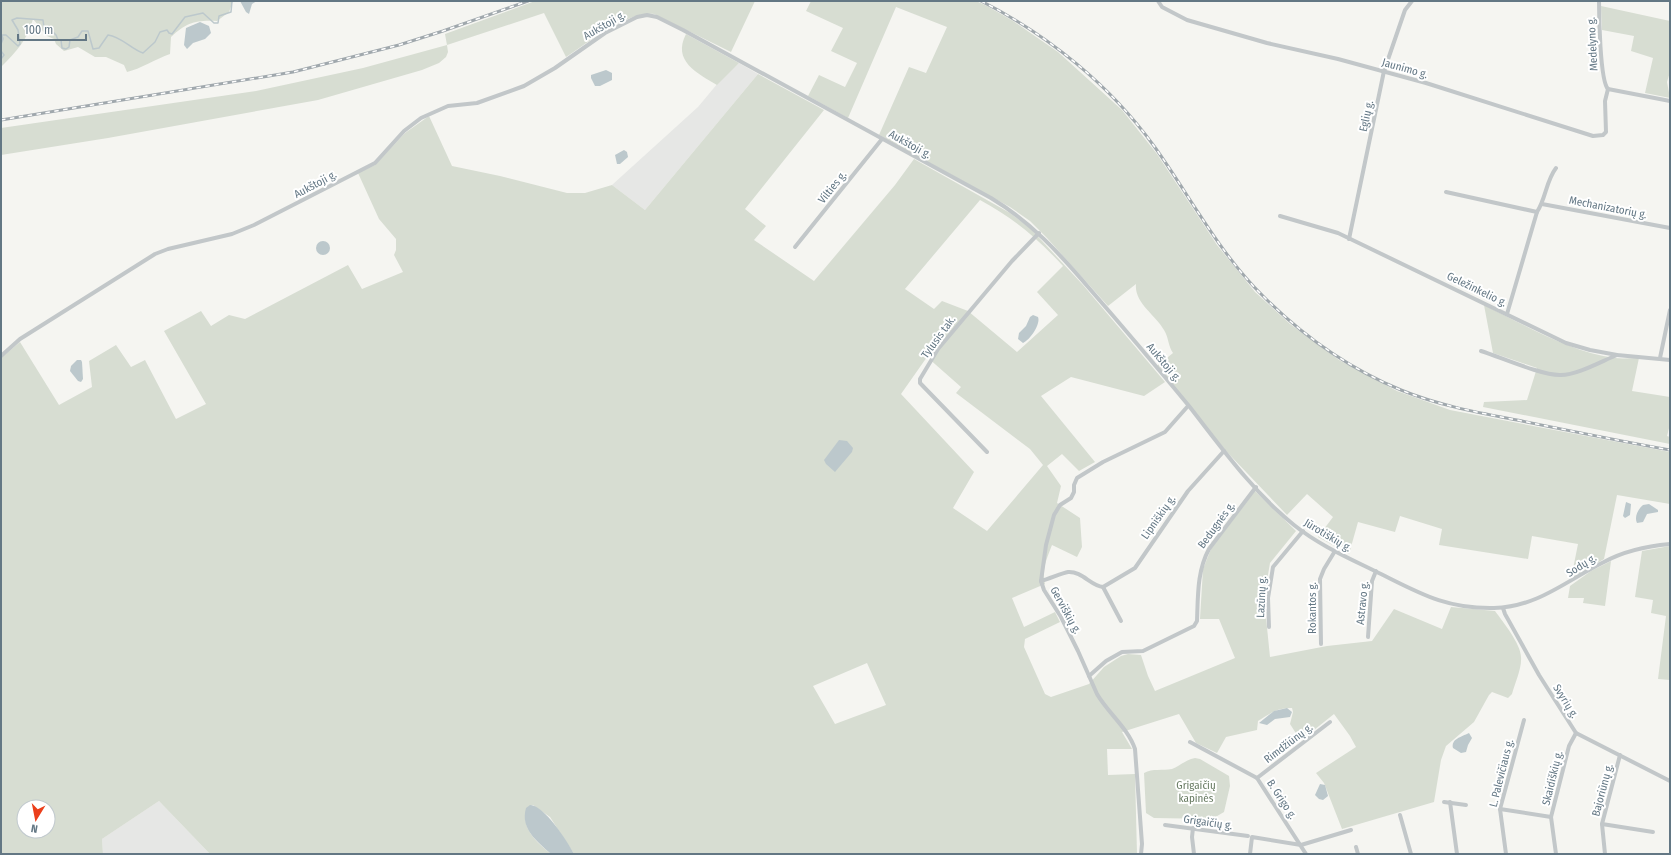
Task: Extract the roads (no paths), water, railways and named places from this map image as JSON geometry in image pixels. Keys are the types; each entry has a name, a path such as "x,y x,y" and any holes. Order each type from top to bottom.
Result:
{"street":[{"name":"Jaunimo g.","path":"1158,1 1162,7 1187,20 1267,43 1338,58 1384,71 1593,136 1603,135 1606,132 1606,87"},
{"name":"Eglių g.","path":"1349,239 1384,71 1404,10 1412,1"},
{"name":"Medelyno g.","path":"1599,1 1602,72 1606,87"},
{"name":"Aukštoji g.","path":"1,356 20,339 155,254 168,249 232,234 254,225 375,163 404,131 421,118 448,106 477,103 524,86 555,68 605,33 642,16 652,16 683,30 1005,206 1025,220 1039,233 1105,306 1188,406"},
{"path":"1606,87 1670,101"},
{"name":"Vilties g.","path":"795,247 882,139"},
{"path":"1507,314 1537,212 1542,204 1550,176 1556,168"},
{"path":"1446,192 1537,212"},
{"name":"Mechanizatorių g.","path":"1542,204 1670,228"},
{"name":"Geležinkelio g.","path":"1280,216 1338,233 1566,343 1590,350 1617,355 1670,360"},
{"name":"Tylusis tak.","path":"987,452 920,383 920,379 938,349 1012,260 1039,233"},
{"path":"1660,358 1670,310"},
{"path":"1481,351 1561,376 1572,374 1617,355"},
{"name":"Jūrotiškių g.","path":"1188,406 1224,451 1256,487 1289,521 1303,531 1335,551 1427,597 1451,605 1503,608"},
{"name":"Gerviškių g.","path":"1140,854 1142,844 1135,748 1129,736 1102,704 1061,618 1044,590 1041,581 1046,545 1054,515 1060,505 1070,498 1074,492 1074,485 1077,478 1103,462 1165,432 1188,406"},
{"name":"Lipniškių g.","path":"1104,587 1135,568 1188,491 1224,451"},
{"name":"Bedugnės g.","path":"1089,676 1106,662 1122,652 1144,651 1194,626 1196,621 1199,579 1204,558 1209,549 1256,487"},
{"name":"Lazūnų g.","path":"1269,627 1269,590 1273,567 1303,531"},
{"name":"Sodų g.","path":"1503,608 1528,602 1555,591 1613,558 1644,548 1670,544"},
{"name":"Rokantos g.","path":"1321,644 1320,579 1335,551"},
{"name":"Astravo g.","path":"1368,637 1372,581 1376,571"},
{"path":"1041,581 1068,572 1076,573 1098,586 1104,587 1121,621"},
{"name":"Svyrių g.","path":"1503,608 1504,614 1539,675 1576,733 1670,781"},
{"name":"L. Palevičiaus g.","path":"1506,854 1500,809 1524,720"},
{"name":"Rimdžiūnų g.","path":"1257,778 1330,722"},
{"name":"Skaidiškių g.","path":"1556,854 1551,817 1569,746 1576,733"},
{"name":"B. Grigo g.","path":"1190,742 1257,778 1306,854"},
{"name":"Bajoriūnų g.","path":"1605,854 1602,824 1620,755"},
{"path":"1444,802 1466,805"},
{"path":"1450,802 1457,854"},
{"path":"1500,809 1551,817"},
{"path":"1400,815 1411,854"},
{"path":"1141,823 1146,823"},
{"path":"1602,824 1653,832"},
{"name":"Grigaičių g.","path":"1165,825 1250,836 1301,845 1351,830"},
{"path":"1193,828 1192,837 1194,854"},
{"path":"1250,836 1250,854"},
{"path":"1356,847 1358,854"}],"waterway":[{"path":"1,44 3,39 2,35 6,35 18,46 20,44 18,30 12,20 17,18 43,20 44,28 49,34 53,32 58,40 61,40 62,48 66,49 69,47 70,40 78,37 82,31 88,31 93,49 99,48 108,35 118,38 134,49 143,53 155,42 160,32 167,30 172,34 185,17 203,13 214,23 218,23 219,16 231,12 232,1"},
{"path":"1,51 4,55 1,59"}],"railway":[{"path":"1,120 293,72 399,45 528,1"},
{"path":"981,1 1006,14 1054,46 1098,82 1118,102 1154,146 1219,243 1247,279 1278,310 1328,350 1382,382 1416,396 1446,405 1670,450"}],"park label":[{"name":"Grigaičių kapinės","path":"1196,791"}]}
